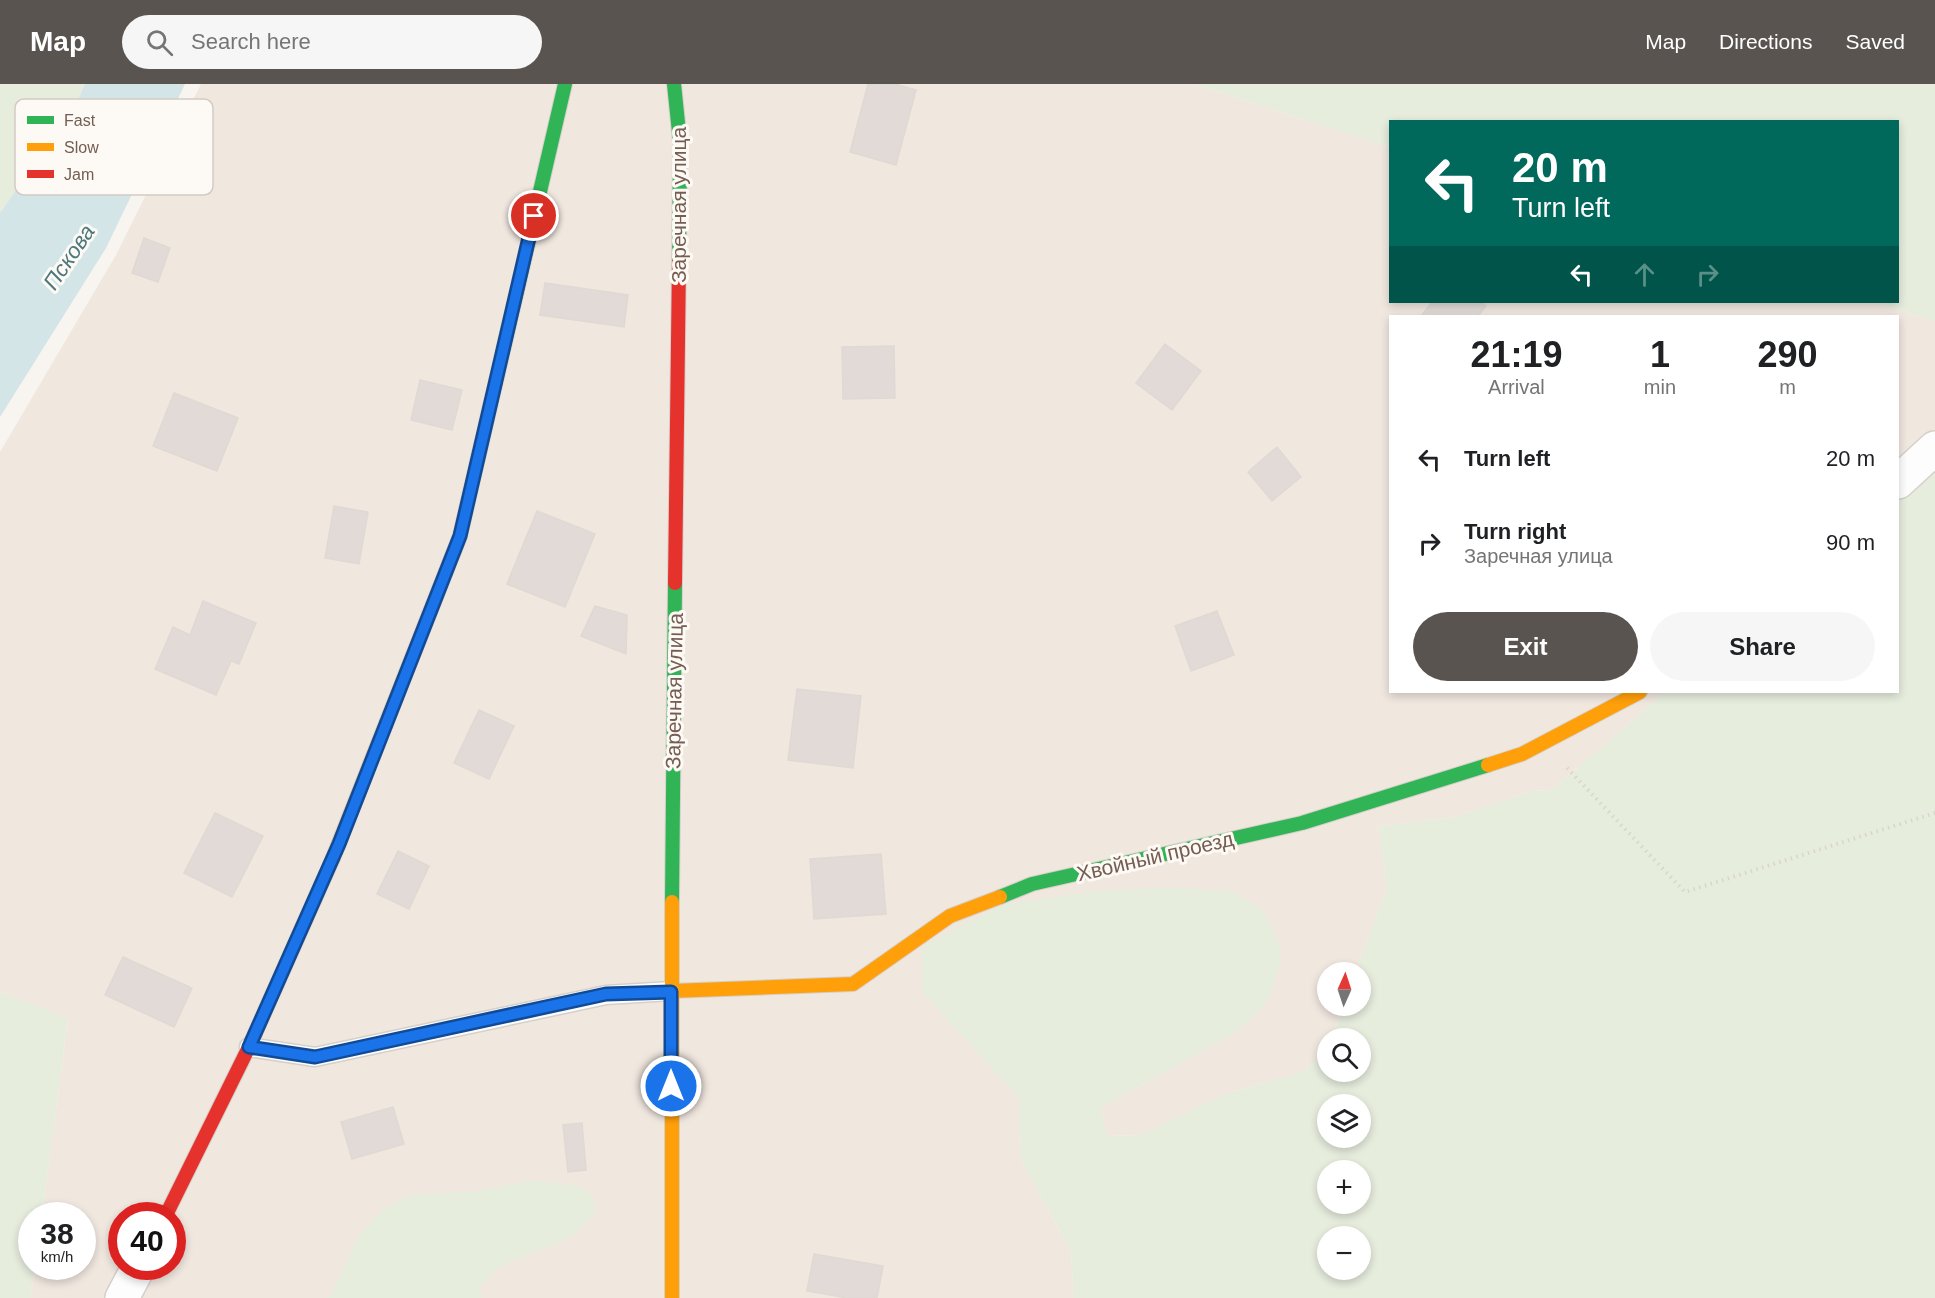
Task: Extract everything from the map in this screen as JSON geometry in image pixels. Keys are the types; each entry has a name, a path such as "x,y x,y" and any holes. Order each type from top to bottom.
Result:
{"street":[{"path":"172,1202 249,1047 339,844 460,536 565,84"},
{"name":"Заречная улица","path":"672,1298 671,992 680,142 674,84"},
{"path":"1899,481 1935,448"},
{"name":"Хвойный проезд","path":"671,992 853,984 950,916 1032,884 1302,823 1522,754 1638,693"},
{"path":"122,1298 132,1280"}],"lane":[{"path":"249,1047 315,1057 606,994 671,992"}],"path":[{"path":"1542,742 1685,892 1935,813"}],"shaded area":[{"path":"201,84 1194,84 1389,147 1389,303 1876,303 1935,321 1935,434 1899,469 1899,315 1389,315 1389,693 1664,693 1552,790 1533,791 1455,817 1378,826 1387,888 1360,962 1317,962 1317,1016 1340,1016 1335,1028 1317,1028 1317,1059 1303,1072 1225,1094 1140,1135 1107,1136 1100,1108 1238,1031 1262,1008 1270,995 1280,964 922,992 1019,1097 1021,1160 1071,1251 1074,1298 30,1298 33,1280 96,1280 96,1202 44,1202 68,1019 0,992 0,452 116,255 146,195 213,195 213,99 194,99"}],"green space":[{"path":"0,84 85,84 78,99 15,99 15,192 0,213"},
{"path":"1194,84 1935,84 1935,321 1876,303 1899,303 1899,120 1389,120 1389,147"},
{"path":"1935,434 1935,1298 1074,1298 1071,1251 1021,1160 1019,1097 922,992 922,947 1001,905 1097,891 1163,887 1231,891 1259,908 1269,920 1280,949 1280,964 1270,995 1262,1008 1238,1031 1100,1108 1107,1136 1140,1135 1225,1094 1303,1072 1317,1058 1317,1082 1371,1082 1371,1028 1335,1028 1340,1016 1371,1016 1371,962 1360,962 1387,888 1378,826 1455,817 1533,791 1552,790 1664,693 1899,693 1899,469"},
{"path":"0,992 68,1018 44,1202 18,1202 18,1280 33,1280 30,1298 0,1298"},
{"path":"533,1180 578,1186 591,1194 596,1210 587,1222 566,1238 497,1269 479,1287 481,1298 327,1298 333,1292 360,1234 382,1210 410,1195 471,1192"}],"water":[{"path":"85,84 185,84 178,99 78,99"},
{"name":"Пскова","path":"15,192 15,195 132,195 106,248 0,417 0,213"}],"building":[{"path":"868,84 895,84 916,90 896,165 850,152"},
{"path":"144,238 170,248 158,282 132,273"},
{"path":"545,283 628,295 624,327 540,315"},
{"path":"1431,303 1482,303 1486,306 1479,315 1422,315"},
{"path":"1165,344 1201,371 1172,410 1136,383"},
{"path":"894,346 895,398 843,399 842,347"},
{"path":"420,380 462,390 452,430 411,420"},
{"path":"174,393 238,418 217,471 153,446"},
{"path":"1277,447 1301,477 1272,501 1248,472"},
{"path":"334,506 368,512 359,564 325,558"},
{"path":"537,511 595,534 565,607 507,584"},
{"path":"203,601 256,623 239,664 231,661 216,695 155,669 173,627 190,635"},
{"path":"595,606 627,615 626,654 581,636"},
{"path":"1217,611 1234,655 1191,671 1175,626"},
{"path":"797,689 861,696 853,768 788,760"},
{"path":"479,710 514,726 489,779 454,763"},
{"path":"215,813 263,836 232,897 184,873"},
{"path":"398,851 429,866 409,909 377,894"},
{"path":"881,854 886,914 814,919 810,859"},
{"path":"123,957 192,988 174,1027 105,995"},
{"path":"393,1107 404,1144 352,1159 341,1122"},
{"path":"582,1123 586,1170 568,1172 563,1125"},
{"path":"814,1254 883,1266 877,1298 847,1298 807,1291"}],"traffic: fast":[{"path":"468,501 565,84"},
{"path":"674,84 680,142 679,262"},
{"path":"672,902 675,583"},
{"path":"1000,897 1032,884 1302,823 1488,765"}],"traffic: slow":[{"path":"333,858 460,536 468,501"},
{"path":"1488,765 1522,754 1638,693"},
{"path":"671,991 853,984 950,916 1000,897"},
{"path":"672,902 672,1298"}],"traffic: jam":[{"path":"675,583 679,262"},
{"path":"172,1202 249,1047 333,858"}],"route":[{"path":"534,216 460,536 339,844 249,1047 315,1057 606,994 671,992 671,1086"}]}
